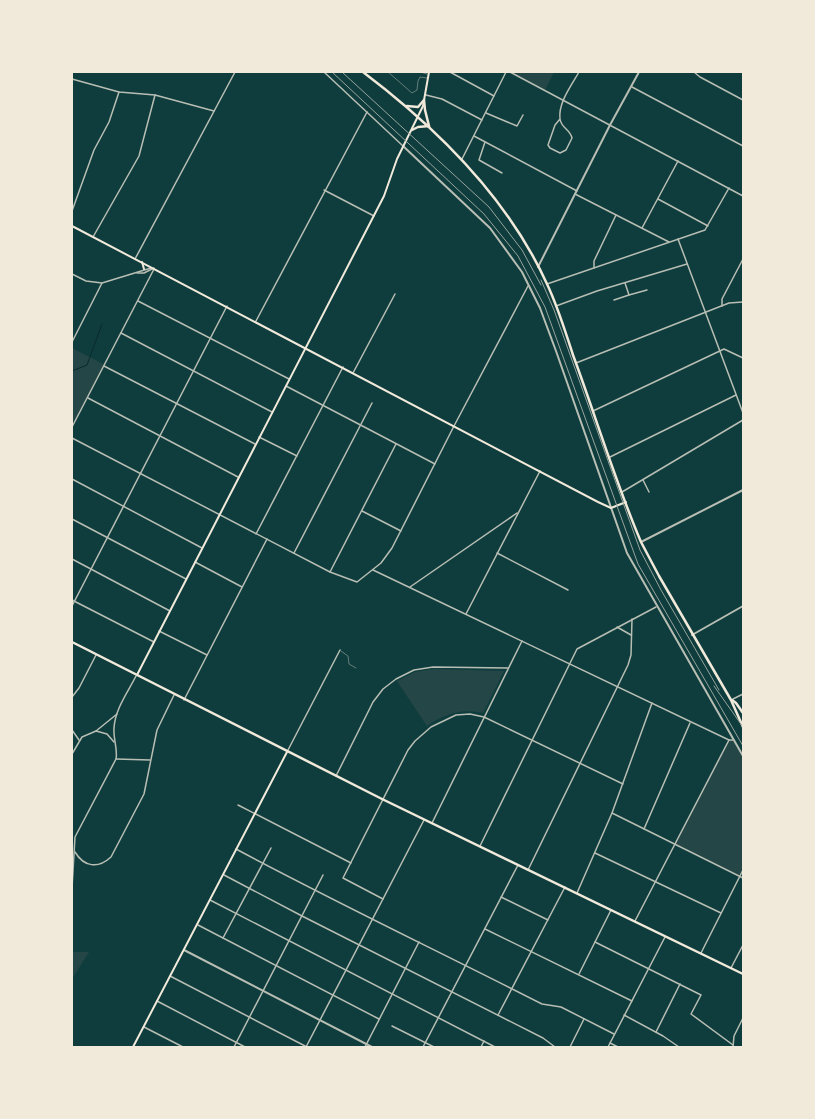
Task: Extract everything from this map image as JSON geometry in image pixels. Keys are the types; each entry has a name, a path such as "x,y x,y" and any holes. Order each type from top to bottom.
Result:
{"main road":[{"path":"363,72 381,84 429,126 462,161 510,221 538,267 556,306 641,542 661,581 731,700 742,726"},
{"path":"136,675 384,196 394,166 418,117 426,95 429,75"},
{"path":"403,104 415,108 424,100"},
{"path":"424,100 429,126"},
{"path":"412,130 418,126 429,126"},
{"path":"72,226 611,508 626,502"},
{"path":"141,262 144,270"},
{"path":"72,642 184,700 424,820 666,935 743,974"},
{"path":"731,700 736,703 743,713"},
{"path":"133,1047 287,752"}],"street":[{"path":"135,259 235,72"},
{"path":"324,72 490,228 512,256 529,285 554,344 627,553 656,607 743,756"},
{"path":"450,72 494,96"},
{"path":"462,161 506,72"},
{"path":"510,72 743,196"},
{"path":"560,119 563,126 569,131 572,138 566,150 560,153 550,148 548,145 555,125 560,119 564,100 579,72"},
{"path":"538,267 610,125 639,72"},
{"path":"694,72 700,77 743,100"},
{"path":"72,79 119,92 155,95 214,111"},
{"path":"631,86 743,146"},
{"path":"72,211 94,150 108,122 119,92"},
{"path":"93,237 139,156 155,95"},
{"path":"426,95 442,99 482,120"},
{"path":"256,321 366,112"},
{"path":"486,113 517,126 523,115"},
{"path":"474,136 577,191"},
{"path":"485,142 479,160 502,174"},
{"path":"642,228 678,161"},
{"path":"547,284 705,230 729,188"},
{"path":"324,190 374,216"},
{"path":"575,194 669,242"},
{"path":"658,199 708,226"},
{"path":"594,268 594,261 617,215"},
{"path":"678,239 743,413"},
{"path":"722,306 722,299 743,259"},
{"path":"556,306 687,264"},
{"path":"72,274 86,281 102,283 154,268"},
{"path":"137,273 142,273 154,268"},
{"path":"72,427 154,268"},
{"path":"142,273 147,275 148,279"},
{"path":"72,342 102,283"},
{"path":"625,283 629,295"},
{"path":"72,438 330,572 357,582 373,570 388,554 529,285"},
{"path":"614,300 647,290"},
{"path":"353,373 394,294"},
{"path":"137,301 289,379"},
{"path":"576,363 706,313 728,303 743,302"},
{"path":"72,606 73,600 91,569 227,306"},
{"path":"121,333 272,412"},
{"path":"593,411 720,350 726,349 743,358"},
{"path":"104,366 255,444"},
{"path":"256,534 343,367"},
{"path":"286,385 435,464"},
{"path":"610,457 736,395"},
{"path":"87,398 238,477"},
{"path":"294,553 372,403"},
{"path":"622,492 743,420"},
{"path":"259,437 297,456"},
{"path":"330,572 396,444"},
{"path":"466,614 540,472"},
{"path":"72,479 202,548"},
{"path":"643,480 649,492"},
{"path":"641,542 743,490"},
{"path":"362,511 401,531"},
{"path":"410,587 519,512"},
{"path":"72,519 186,579"},
{"path":"184,700 267,539"},
{"path":"497,554 568,590"},
{"path":"72,559 170,611"},
{"path":"195,562 242,587"},
{"path":"373,570 729,740 733,740"},
{"path":"73,600 154,642"},
{"path":"692,635 743,606"},
{"path":"480,846 579,646 656,607"},
{"path":"528,870 630,660 632,620"},
{"path":"617,627 631,636"},
{"path":"159,631 207,655"},
{"path":"432,823 522,641"},
{"path":"287,752 340,650"},
{"path":"72,697 79,688 97,655"},
{"path":"336,776 373,702 383,689 396,679 414,670 433,667 508,668"},
{"path":"136,675 117,714 114,729 116,759 75,837 73,849 82,862 90,865 102,864 110,857 144,794 157,730 174,694"},
{"path":"731,700 743,694"},
{"path":"577,893 612,813 652,703"},
{"path":"72,754 79,740 87,734 96,731 117,714"},
{"path":"383,899 343,878 384,800 408,750 424,732 440,722 456,715 470,714 484,717 623,784"},
{"path":"644,829 691,722"},
{"path":"72,730 79,740"},
{"path":"96,731 107,734 116,743"},
{"path":"636,921 729,740"},
{"path":"116,759 150,760"},
{"path":"238,805 254,815 351,863"},
{"path":"612,813 743,878"},
{"path":"170,976 306,1047 424,820"},
{"path":"224,938 270,848"},
{"path":"236,849 315,891 373,918 542,1004 561,1007 614,1034"},
{"path":"72,888 75,852"},
{"path":"595,853 721,913"},
{"path":"423,1047 518,865"},
{"path":"701,953 743,870"},
{"path":"223,874 302,916 543,1038 555,1047"},
{"path":"234,1047 323,875"},
{"path":"498,1016 565,887"},
{"path":"501,897 548,920"},
{"path":"210,900 345,971 495,1047"},
{"path":"579,974 612,910"},
{"path":"197,924 379,1019"},
{"path":"485,929 632,1001"},
{"path":"608,1047 666,935"},
{"path":"364,1047 419,942"},
{"path":"595,942 649,967 700,995 691,1014 733,1046"},
{"path":"731,968 743,946"},
{"path":"184,950 372,1047"},
{"path":"656,1032 680,984"},
{"path":"157,1001 245,1047"},
{"path":"624,1015 656,1032 679,1047"},
{"path":"733,1046 734,1036 743,1018"},
{"path":"570,1047 584,1019"},
{"path":"144,1026 183,1047"},
{"path":"392,1026 434,1047"},
{"path":"482,1047 484,1042"},
{"path":"610,1043 618,1047"}],"lane":[{"path":"388,72 412,93 417,90 420,77 429,75"},
{"path":"420,72 429,75"},
{"path":"340,650 348,656 349,664 356,668"}],"shaded area":[{"path":"512,72 554,72 545,90"},
{"path":"72,348 105,365 72,427"},
{"path":"433,669 504,671 483,713 468,711 454,713 440,718 427,726 397,681 415,672"},
{"path":"729,740 733,740 743,756 743,870 740,876 675,844"},
{"path":"72,952 89,952 72,979"}],"waterway":[{"path":"72,371 87,365 102,324"}],"railway":[{"path":"332,72 484,214 518,256 545,307 638,564 743,746"},
{"path":"342,72 489,207 522,250 541,285"},
{"path":"541,280 554,310 640,550 661,590 719,690"},
{"path":"714,686 743,727"}]}
